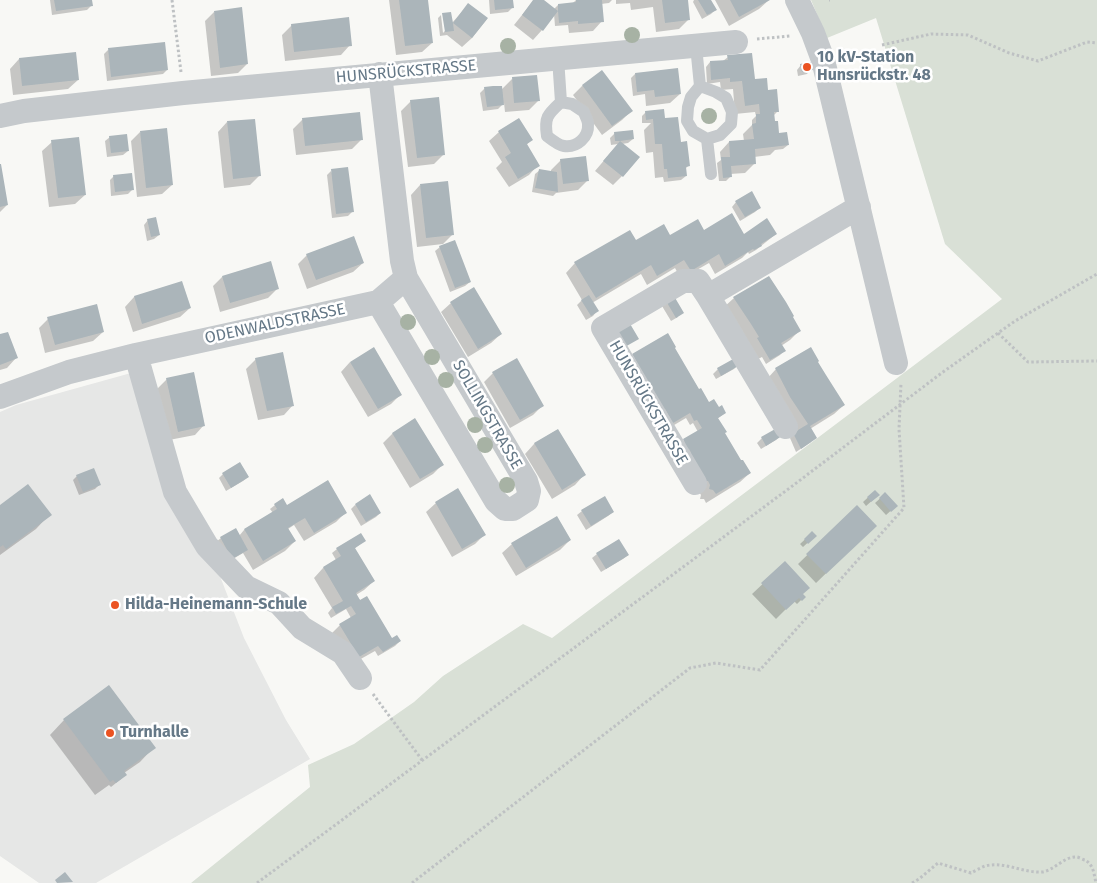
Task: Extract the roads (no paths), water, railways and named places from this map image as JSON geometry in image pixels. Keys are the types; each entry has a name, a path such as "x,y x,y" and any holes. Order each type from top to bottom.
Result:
{"street":[{"path":"797,0 813,33 823,60 860,207 896,363"},
{"name":"HUNSRÜCKSTRASSE","path":"0,116 24,111 183,93 736,42"},
{"name":"SOLLINGSTRASSE","path":"378,302 496,501 505,509 513,509 527,500 529,491 526,481 406,278 400,252 380,74"},
{"path":"708,296 860,207"},
{"name":"ODENWALDSTRASSE","path":"0,397 69,372 136,355 378,302 406,278"},
{"name":"HUNSRÜCKSTRASSE","path":"694,483 603,328 683,281 698,281 786,427"},
{"path":"136,355 175,492 207,546 246,588 279,603 302,628 342,653 360,678"}],"lane":[{"path":"696,46 700,86 691,97 687,121 693,131 707,139 720,135 730,124 732,112 726,98 700,86"},
{"path":"558,58 562,102"},
{"path":"707,139 711,174"}],"place":[{"name":"10 kV-Station Hunsrückstr. 48","path":"807,67"},
{"name":"Hilda-Heinemann-Schule","path":"115,605"},
{"name":"Turnhalle","path":"110,733"}]}
